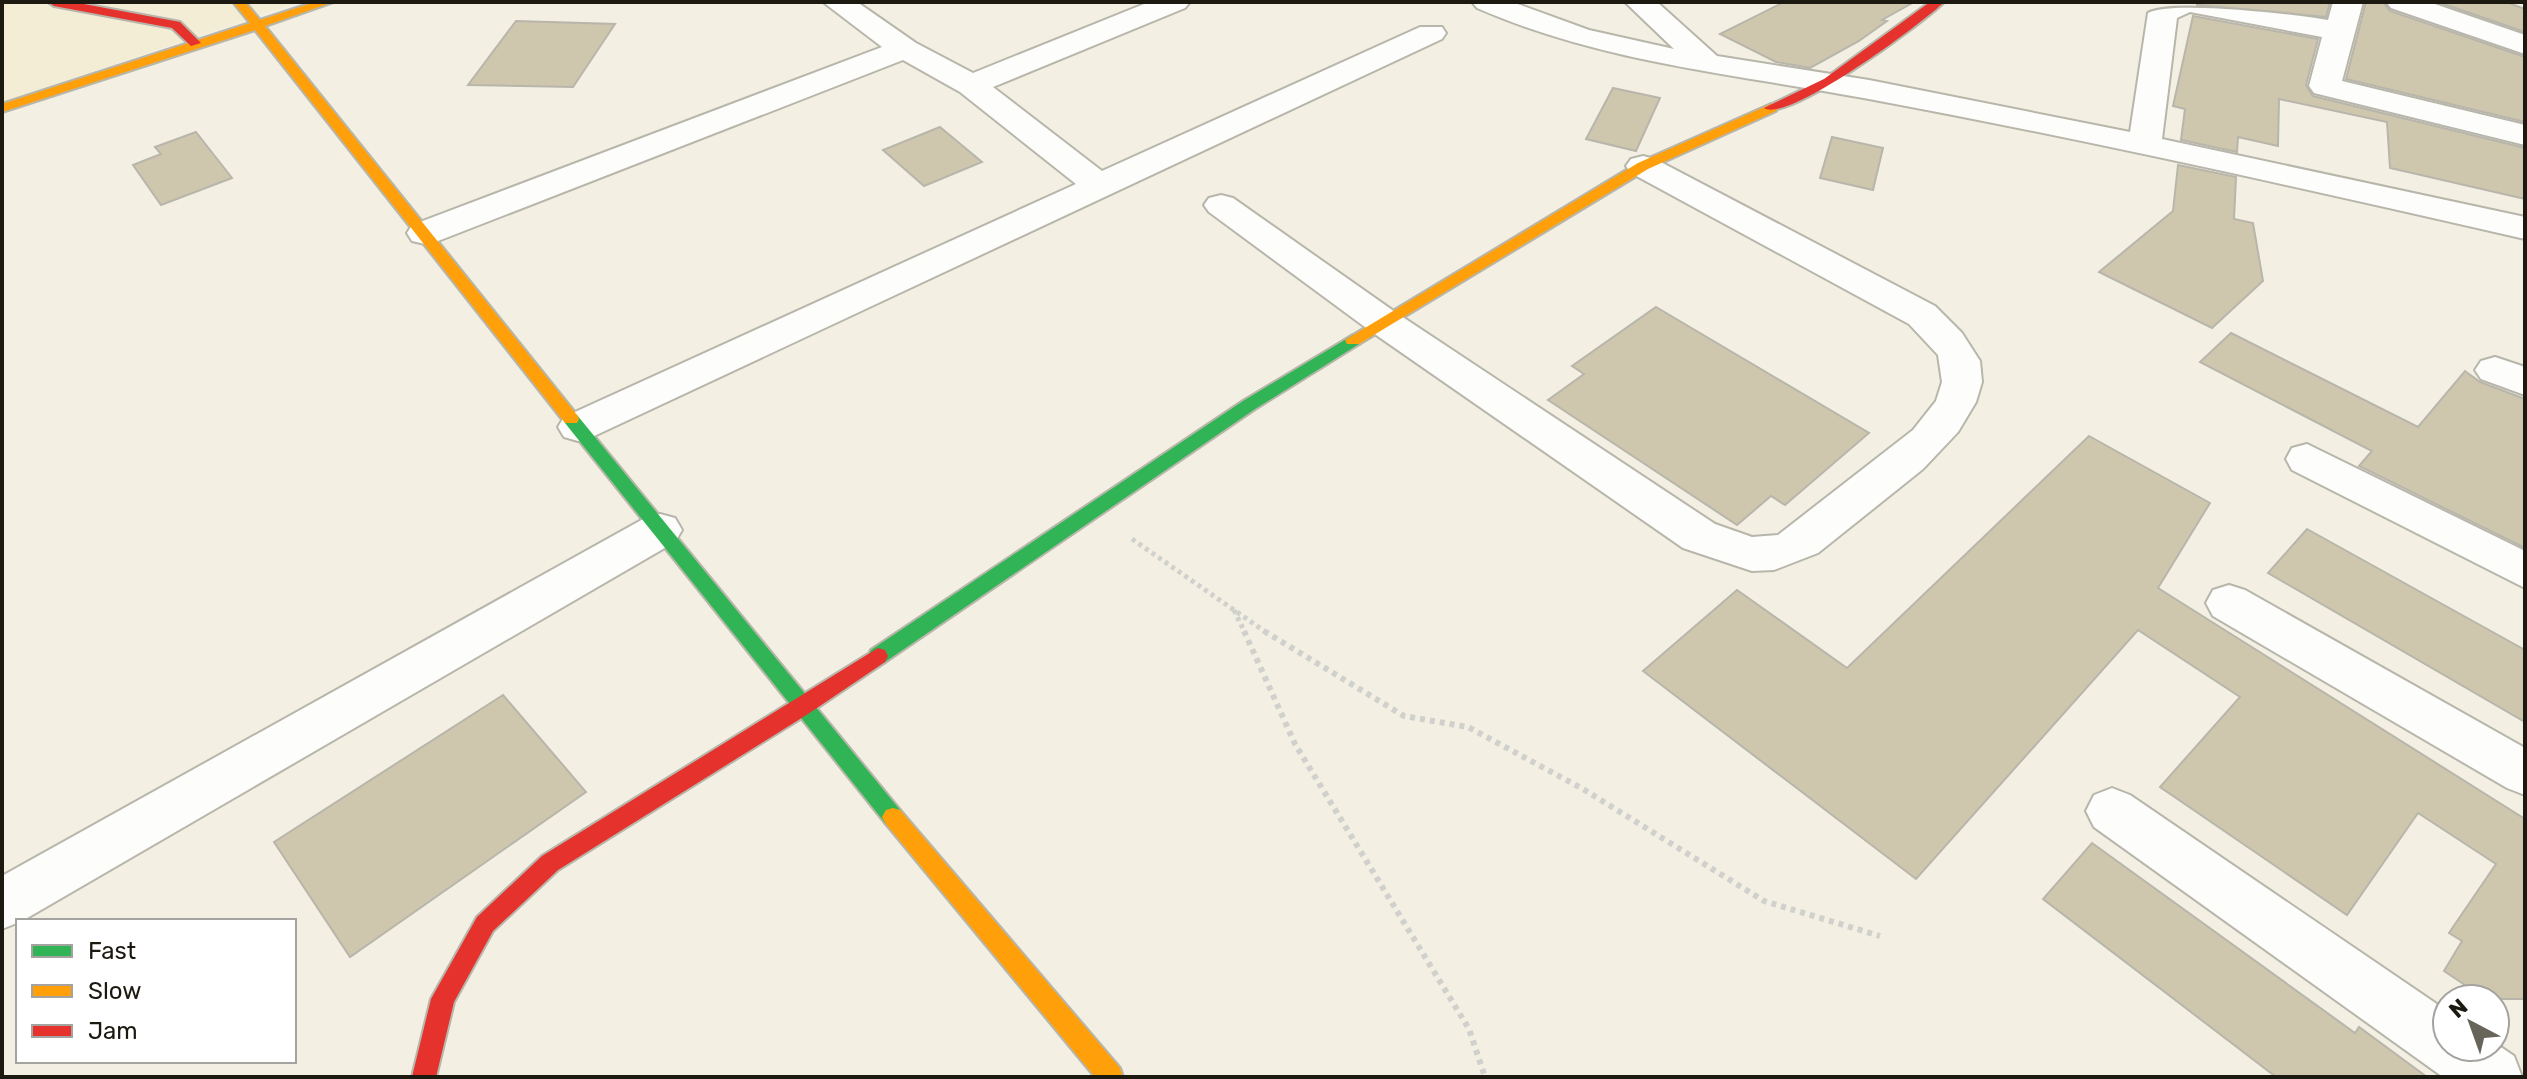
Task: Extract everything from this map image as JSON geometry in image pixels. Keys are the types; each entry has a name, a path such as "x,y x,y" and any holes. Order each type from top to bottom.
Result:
{"street":[{"path":"54,2 176,25 195,43"},
{"path":"239,2 260,24 801,708 1111,1077"},
{"path":"2,108 327,2"},
{"path":"838,2 905,49 971,85 1101,187"},
{"path":"971,85 1175,2"},
{"path":"1487,2 1609,47 1829,82 2145,143 2525,228"},
{"path":"1640,2 1707,63"},
{"path":"424,1077 443,999 485,924 550,863 801,708 1249,405 1382,321 1643,166 1829,82 1938,2"},
{"path":"2401,2 2525,45"},
{"path":"2145,143 2169,6 2343,17 2325,86 2525,135"},
{"path":"578,427 1431,33"},
{"path":"425,233 905,49"},
{"path":"1221,205 1382,321 1699,536 1737,552 1759,556 1788,550 1912,455 1941,427 1959,390 1961,362 1943,334 1922,315 1643,166"},
{"path":"2307,459 2525,571"},
{"path":"2,904 660,530"},
{"path":"2229,603 2525,773"},
{"path":"2112,811 2431,1034"},
{"path":"2473,1063 2493,1077"}],"path":[{"path":"1092,511 1292,651 1404,716 1468,727 1583,789 1764,901 1880,936"},
{"path":"1233,609 1295,744 1469,1029 1485,1077"}],"shaded area":[{"path":"2,2 299,2 2,102"}],"building":[{"path":"1784,2 1914,2 1882,20 1887,21 1859,41 1810,68 1776,62 1720,34"},
{"path":"2197,2 2330,2 2326,17 2197,5"},
{"path":"2366,2 2383,2 2390,11 2525,57 2525,122 2346,79"},
{"path":"2438,2 2506,2 2525,9 2525,32"},
{"path":"2193,16 2318,39 2306,85 2313,96 2525,148 2525,199 2390,168 2387,122 2279,99 2278,146 2238,137 2237,152 2181,140 2185,109 2173,106"},
{"path":"516,21 615,24 573,87 468,85"},
{"path":"1613,88 1660,98 1636,151 1586,139"},
{"path":"940,127 982,162 924,186 883,150"},
{"path":"196,132 232,178 161,205 133,165 161,154 155,147"},
{"path":"1832,137 1883,148 1873,190 1820,178"},
{"path":"2178,165 2236,177 2234,219 2253,223 2263,281 2212,328 2099,272 2173,211"},
{"path":"1656,307 1869,433 1785,505 1771,496 1737,525 1548,400 1584,374 1572,366"},
{"path":"2231,333 2418,427 2465,371 2480,382 2525,399 2525,548 2359,466 2372,451 2200,362"},
{"path":"2089,436 2210,503 2158,588 2525,819 2525,999 2511,999 2511,983 2462,983 2444,971 2462,941 2449,933 2496,864 2418,813 2347,915 2160,787 2240,697 2138,630 1916,879 1643,671 1737,590 1847,668"},
{"path":"2307,529 2525,650 2525,722 2268,573"},
{"path":"503,695 586,792 350,957 274,842"},
{"path":"2092,843 2355,1033 2359,1027 2427,1077 2276,1077 2043,899"}],"traffic: fast":[{"path":"878,656 1249,405 1353,340"},
{"path":"571,419 893,817"}],"traffic: slow":[{"path":"239,2 571,419"},
{"path":"2,108 327,2"},
{"path":"1353,340 1643,166 1771,108"},
{"path":"893,817 1111,1077"}],"traffic: jam":[{"path":"54,2 176,25 195,43"},
{"path":"1771,108 1829,82 1938,2"},
{"path":"424,1077 443,999 485,924 550,863 801,708 878,656"}]}
